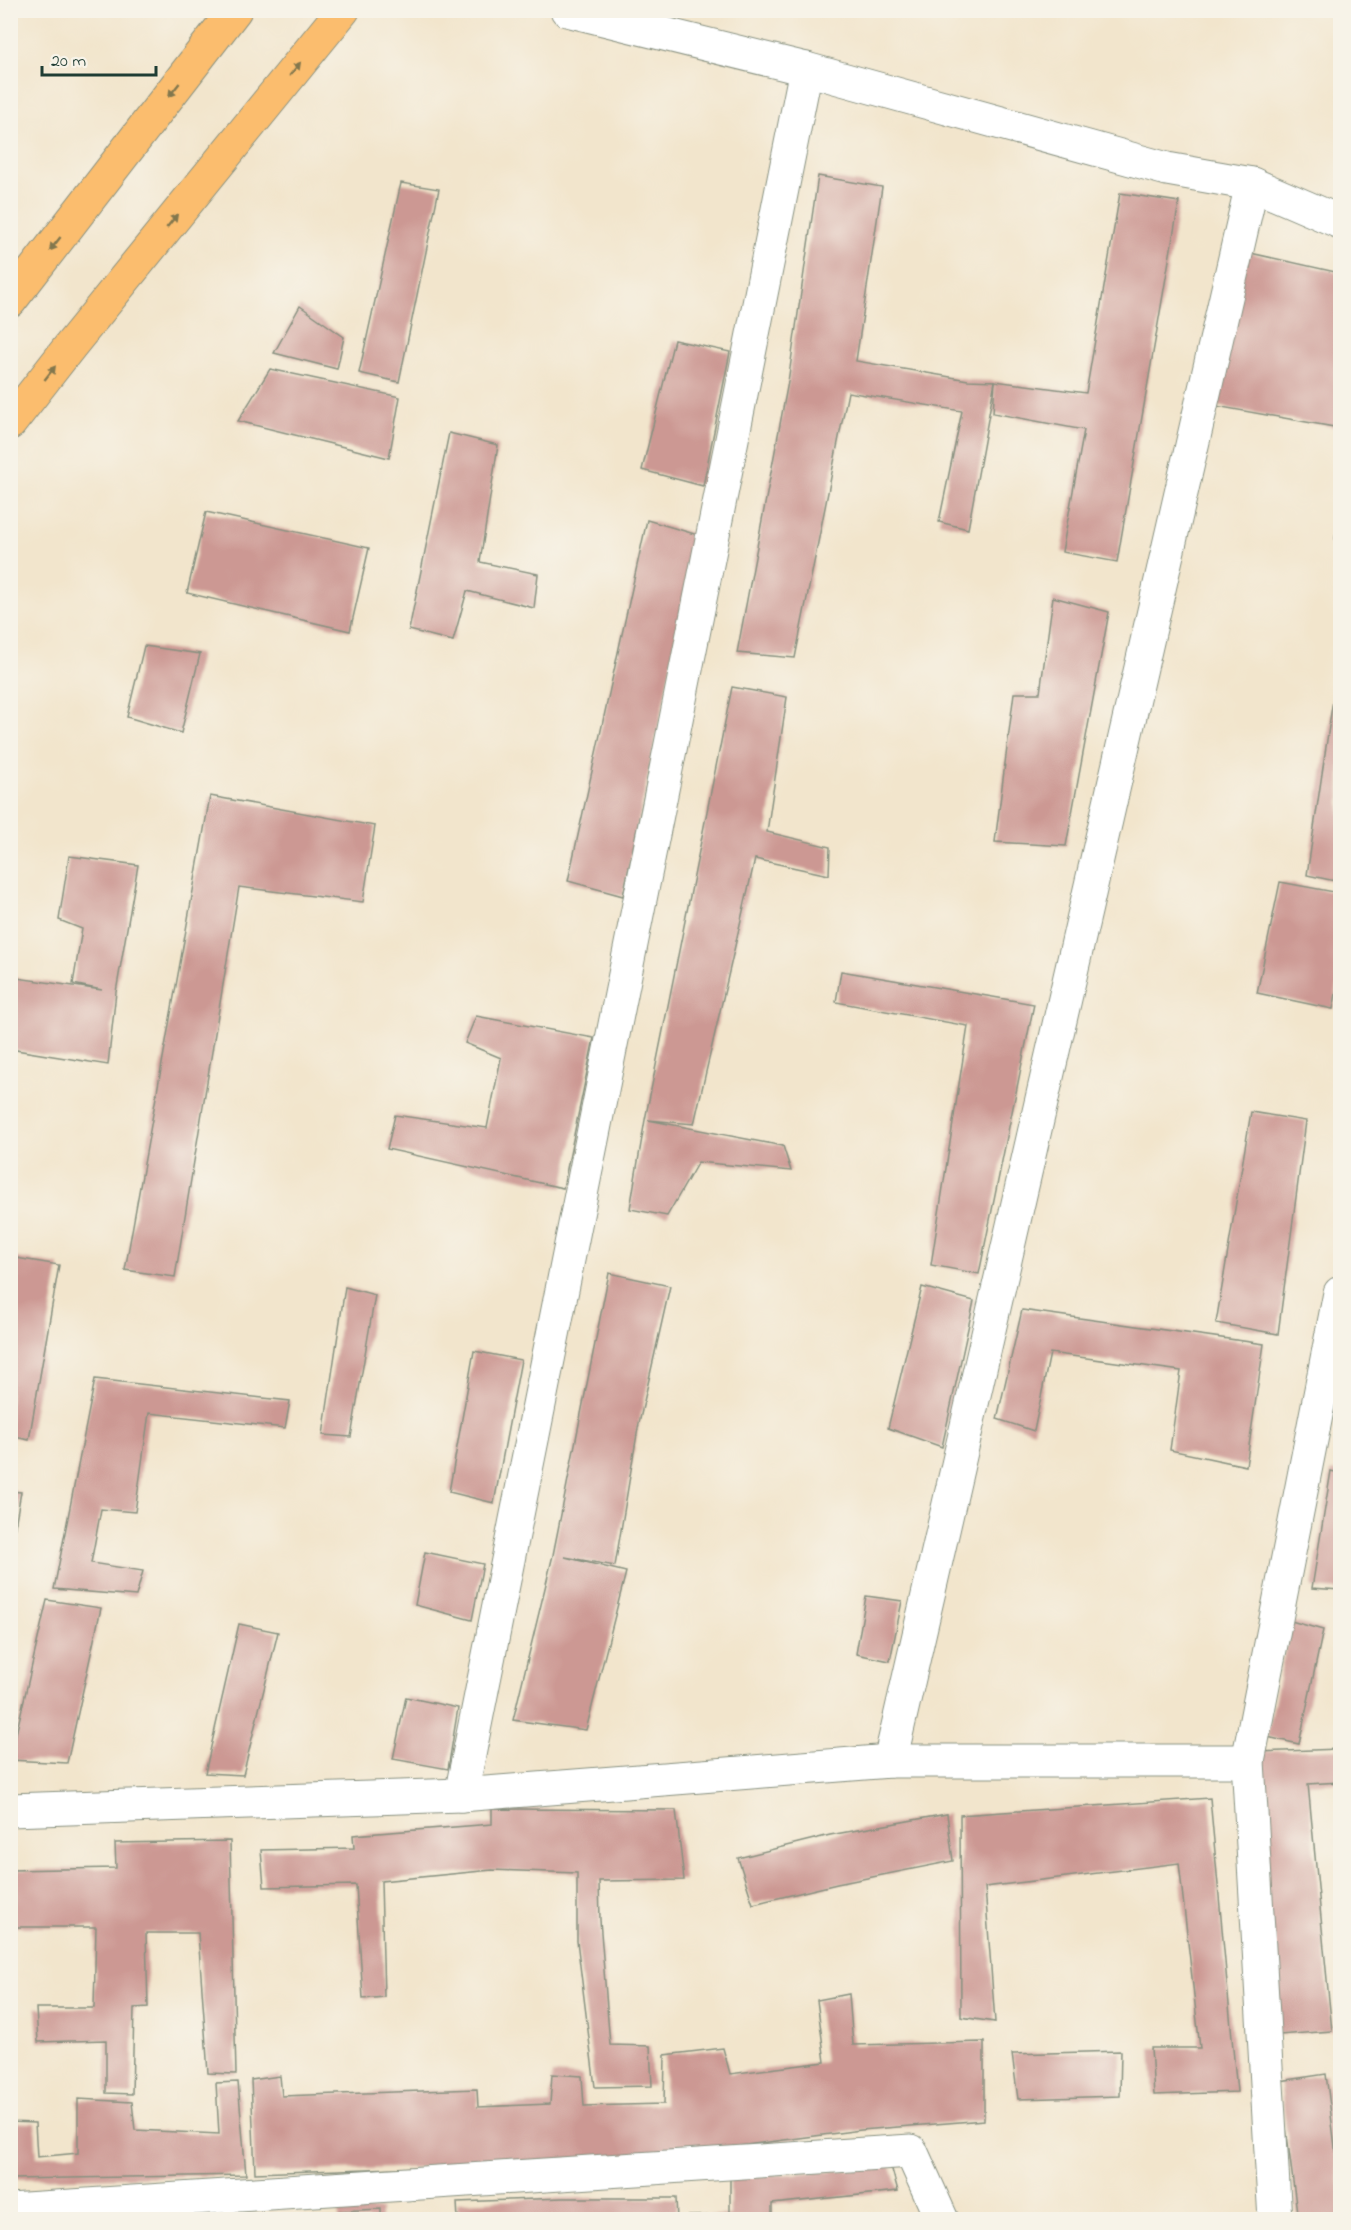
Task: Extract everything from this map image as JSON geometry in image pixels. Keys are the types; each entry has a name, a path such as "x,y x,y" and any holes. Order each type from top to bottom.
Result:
{"highway":[{"path":"10,301 235,10"},
{"path":"12,419 343,10"}],"street":[{"path":"567,10 806,69 1167,170 1252,184 1341,222"},
{"path":"461,1794 806,69"},
{"path":"890,1761 1252,184"},
{"path":"1275,2220 1248,1761 1341,1293"},
{"path":"10,1810 461,1794 890,1761 1248,1761"},
{"path":"10,2210 911,2151 942,2220"}],"building":[{"path":"818,176 882,187 856,361 968,380 995,381 968,529 939,522 962,411 848,392 795,658 737,653 788,382"},
{"path":"401,183 439,189 399,382 359,373"},
{"path":"1120,193 1179,202 1117,562 1062,552 1084,430 993,413 995,381 1086,393"},
{"path":"1237,250 1340,273 1340,428 1216,406"},
{"path":"300,306 344,337 337,369 274,353"},
{"path":"674,340 730,352 703,486 642,470"},
{"path":"270,369 400,397 389,458 238,421"},
{"path":"449,433 498,445 480,562 538,574 534,608 467,591 453,641 409,630"},
{"path":"1340,507 1340,540 1335,539"},
{"path":"206,512 369,548 350,631 187,593"},
{"path":"647,520 698,535 623,896 568,881"},
{"path":"1053,597 1109,612 1066,846 995,842 1014,693 1040,693"},
{"path":"144,646 200,654 181,733 127,717"},
{"path":"1340,659 1340,882 1307,875"},
{"path":"732,687 787,697 767,832 830,847 829,875 755,859 694,1124 648,1120 783,1146 791,1171 698,1162 667,1216 630,1209 645,1120"},
{"path":"210,796 375,826 363,902 239,887 175,1277 125,1270"},
{"path":"69,856 138,865 116,992 108,1065 10,1049 10,977 102,990 73,984 82,929 59,920"},
{"path":"1280,882 1340,893 1340,974 1333,1009 1257,993"},
{"path":"841,971 1034,1004 979,1274 931,1265 968,1026 836,1002"},
{"path":"476,1016 594,1038 563,1188 387,1149 395,1115 487,1128 501,1058 465,1043"},
{"path":"1251,1112 1306,1121 1278,1334 1216,1323"},
{"path":"10,1257 59,1265 29,1440 10,1436"},
{"path":"609,1273 670,1286 638,1428 615,1566 565,1557 626,1572 586,1730 513,1720 553,1555"},
{"path":"345,1287 375,1295 351,1437 323,1435"},
{"path":"922,1287 974,1301 942,1447 888,1428"},
{"path":"1022,1310 1264,1344 1246,1466 1170,1450 1181,1371 1050,1353 1034,1431 997,1419"},
{"path":"474,1351 521,1360 494,1503 449,1492"},
{"path":"95,1379 290,1401 285,1428 149,1413 135,1512 101,1509 91,1563 143,1571 136,1596 54,1589"},
{"path":"1331,1471 1340,1473 1340,1590 1312,1588"},
{"path":"10,1491 21,1492 12,1543 10,1542"},
{"path":"425,1552 483,1564 472,1620 415,1605"},
{"path":"866,1596 902,1601 890,1661 856,1654"},
{"path":"47,1600 101,1608 67,1763 10,1760"},
{"path":"1291,1621 1323,1630 1299,1744 1267,1737"},
{"path":"239,1624 278,1632 243,1775 205,1773"},
{"path":"406,1697 458,1708 448,1769 393,1759"},
{"path":"1340,1749 1340,1782 1308,1784 1332,2031 1279,2035 1256,1752"},
{"path":"1210,1798 1237,2092 1154,2095 1151,2048 1200,2048 1179,1863 985,1887 995,2022 961,2017 960,1815"},
{"path":"492,1809 676,1810 684,1880 599,1881 610,2045 650,2046 652,2086 595,2087 577,1941 577,1873 492,1870 381,1881 384,1997 363,1999 356,1885 264,1887 261,1850 354,1848 353,1835 492,1824"},
{"path":"947,1814 953,1861 837,1884 753,1904 738,1858 830,1835"},
{"path":"230,1841 236,2074 208,2073 198,1933 146,1933 148,2007 134,2008 132,2094 106,2093 106,2040 38,2042 36,2008 94,2008 96,1927 10,1927 10,1870 116,1868 115,1843"},
{"path":"849,1994 853,2045 984,2042 984,2120 861,2130 599,2164 480,2165 255,2173 251,2080 280,2076 282,2096 477,2089 478,2107 550,2104 552,2074 582,2076 584,2106 664,2104 665,2055 723,2048 730,2074 825,2062 817,2000"},
{"path":"1121,2051 1120,2096 1018,2099 1012,2054"},
{"path":"1326,2074 1340,2188 1340,2220 1298,2220 1280,2081"},
{"path":"238,2082 246,2175 10,2179 10,2122 35,2123 37,2157 78,2153 78,2099 132,2102 135,2130 219,2134 216,2083"},
{"path":"891,2166 898,2191 772,2204 772,2220 689,2220 688,2216 730,2215 730,2179"},
{"path":"563,2198 676,2198 677,2220 458,2220 457,2202"},
{"path":"381,2209 381,2220 339,2220 339,2211"},
{"path":"94,2214 196,2218 196,2220 47,2220"}]}
